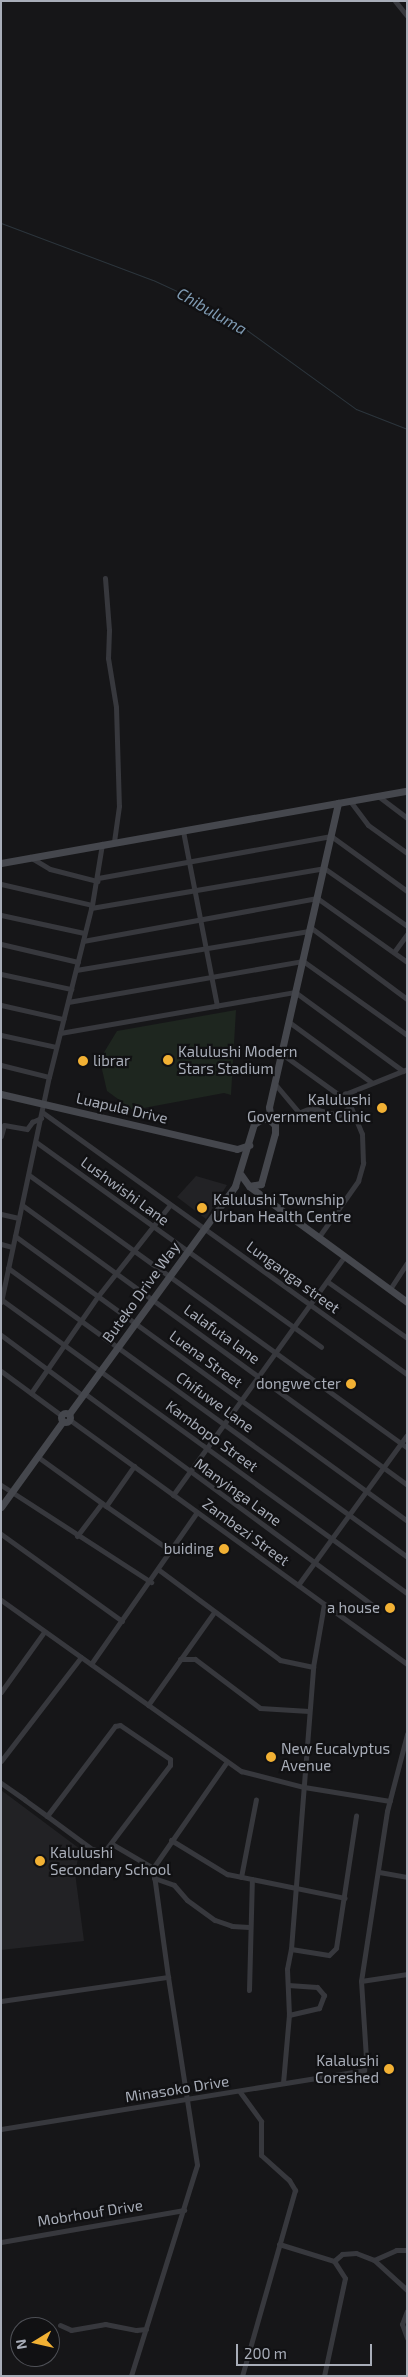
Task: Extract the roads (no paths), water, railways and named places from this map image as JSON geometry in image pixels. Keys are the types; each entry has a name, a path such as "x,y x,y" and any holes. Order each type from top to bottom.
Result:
{"street":[{"path":"395,1 407,16"},
{"path":"105,578 109,630 108,658 116,707 119,806 114,842"},
{"path":"1,863 407,791"},
{"path":"378,796 407,818"},
{"path":"350,801 368,825 407,853"},
{"path":"265,1198 261,1184 275,1133 269,1107 338,803"},
{"path":"184,830 198,920 217,1006"},
{"path":"30,857 50,869 97,879 331,836 407,892"},
{"path":"2,1301 3,1278 8,1268 49,1077 91,907 102,844"},
{"path":"1,884 91,907 324,868 407,926"},
{"path":"83,941 317,898 407,962"},
{"path":"1,915 84,933"},
{"path":"76,970 309,929 407,999"},
{"path":"394,952 407,934"},
{"path":"1,944 78,962"},
{"path":"68,1002 303,961 407,1036"},
{"path":"1,974 71,989"},
{"path":"60,1033 295,992 405,1070"},
{"path":"1,1004 63,1019"},
{"path":"289,1022 371,1082"},
{"path":"1,1035 56,1047"},
{"path":"282,1054 339,1095"},
{"path":"1,1065 49,1077"},
{"path":"259,1119 272,1122 405,1070"},
{"path":"275,1084 298,1113"},
{"path":"318,1238 361,1175 363,1142 345,1093"},
{"name":"Luapula Drive","path":"1,1094 237,1149"},
{"path":"310,1108 339,1115 350,1106"},
{"name":"Buteko Drive Way","path":"1,1507 235,1186 241,1175 254,1124 269,1107"},
{"path":"1,1136 4,1125 27,1128 42,1115"},
{"name":"Lunganga street","path":"42,1115 169,1206 205,1228 407,1374"},
{"name":"Lushwishi Lane","path":"36,1142 294,1330 321,1347"},
{"path":"245,1159 237,1149 249,1145"},
{"path":"29,1175 407,1448"},
{"path":"241,1175 247,1185 407,1302"},
{"path":"235,1186 261,1184"},
{"name":"Lalafuta lane","path":"22,1204 407,1485"},
{"path":"31,1393 98,1296 169,1206"},
{"path":"1,1214 19,1218"},
{"name":"Luena Street","path":"15,1236 407,1521"},
{"path":"1,1244 12,1247"},
{"path":"174,1495 241,1400 294,1330 344,1257"},
{"path":"390,1289 407,1263"},
{"name":"Chifuwe Lane","path":"8,1268 407,1557"},
{"path":"328,1282 407,1338"},
{"name":"Kambopo Street","path":"2,1301 65,1343 407,1593"},
{"name":"Manyinga Lane","path":"1,1335 378,1608"},
{"name":"Zambezi Street","path":"1,1371 407,1664"},
{"path":"298,1585 407,1435"},
{"path":"38,1457 172,1552"},
{"path":"77,1536 134,1466"},
{"path":"1,1485 77,1536 151,1582"},
{"path":"91,1664 151,1582 198,1512"},
{"path":"1,1534 122,1621"},
{"path":"159,1570 280,1660 313,1667"},
{"path":"1,1600 226,1763 258,1777 304,1787 390,1801"},
{"path":"283,2083 289,2015 286,1969 291,1949 313,1667 324,1604"},
{"path":"148,1705 214,1612"},
{"path":"1,1692 44,1632"},
{"path":"1,1761 81,1657"},
{"path":"180,1659 195,1659 260,1708 309,1711"},
{"path":"1,1783 47,1816 96,1851 104,1852 112,1844 171,1762 120,1725 115,1726 47,1816"},
{"path":"407,1734 390,1801 361,1981 407,1974"},
{"path":"131,2376 197,2165 189,2099 168,1977 153,1868 226,1763"},
{"path":"241,1877 256,1798"},
{"path":"291,1949 332,1953 336,1948 356,1816"},
{"path":"171,1840 222,1872 252,1880 296,1886 345,1898"},
{"path":"112,1844 153,1868"},
{"path":"379,1872 407,1877"},
{"path":"154,1878 174,1885 187,1900 215,1920 232,1926 249,1926"},
{"path":"249,1990 249,1926 252,1880"},
{"path":"1,2001 168,1977"},
{"name":"Minasoko Drive","path":"1,2129 358,2072 366,2065 361,1981"},
{"path":"288,1985 317,1986 324,1995 319,2008 289,2015"},
{"path":"240,2092 261,2121 261,2155 289,2180 295,2190 242,2376"},
{"name":"Mobrhouf Drive","path":"1,2242 184,2210"},
{"path":"279,2244 334,2261 345,2278 324,2376"},
{"path":"374,2260 396,2250 407,2250"},
{"path":"334,2261 342,2254 356,2253 374,2260 407,2290"},
{"path":"407,2311 402,2324 407,2338"},
{"path":"60,2326 71,2330 105,2324 136,2330 146,2329"}],"waterway":[{"name":"Chibuluma","path":"1,223 153,280 207,305 233,320 356,409 407,429"}],"place":[{"name":"Kalulushi Modern Stars Stadium","path":"168,1060"},
{"name":"librar","path":"83,1061"},
{"name":"Kalulushi Government Clinic","path":"382,1108"},
{"name":"Kalulushi Township Urban Health Centre","path":"202,1208"},
{"name":"dongwe cter","path":"351,1384"},
{"name":"buiding","path":"224,1549"},
{"name":"a house","path":"390,1608"},
{"name":"New Eucalyptus Avenue","path":"271,1757"},
{"name":"Kalulushi Secondary School","path":"40,1861"},
{"name":"Kalalushi Coreshed","path":"389,2069"}]}
